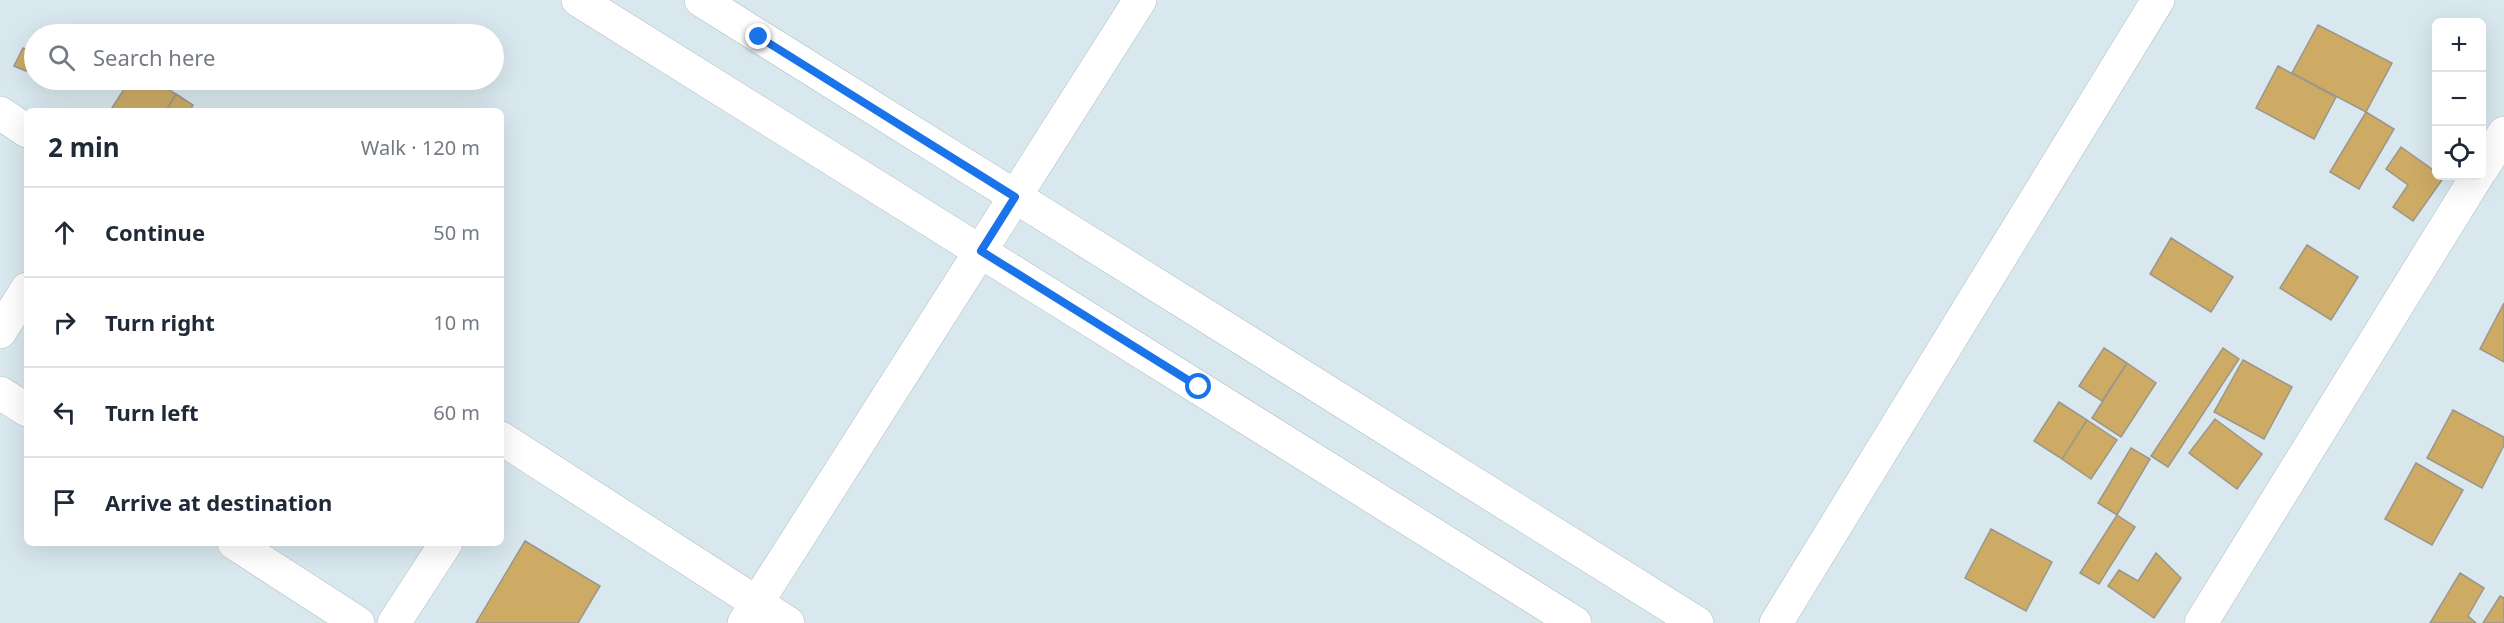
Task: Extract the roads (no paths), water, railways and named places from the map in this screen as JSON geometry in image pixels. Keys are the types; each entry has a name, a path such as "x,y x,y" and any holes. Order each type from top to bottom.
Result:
{"street":[{"path":"578,0 1575,623"},
{"path":"700,0 1698,623"},
{"path":"750,613 1140,0"},
{"path":"1776,623 2158,0"},
{"path":"0,113 24,129"},
{"path":"2486,161 2504,133"},
{"path":"2201,623 2475,180"},
{"path":"0,332 24,294"},
{"path":"0,393 24,408"},
{"path":"504,447 750,613 788,623"},
{"path":"239,546 358,623"},
{"path":"394,623 444,546"}]}
